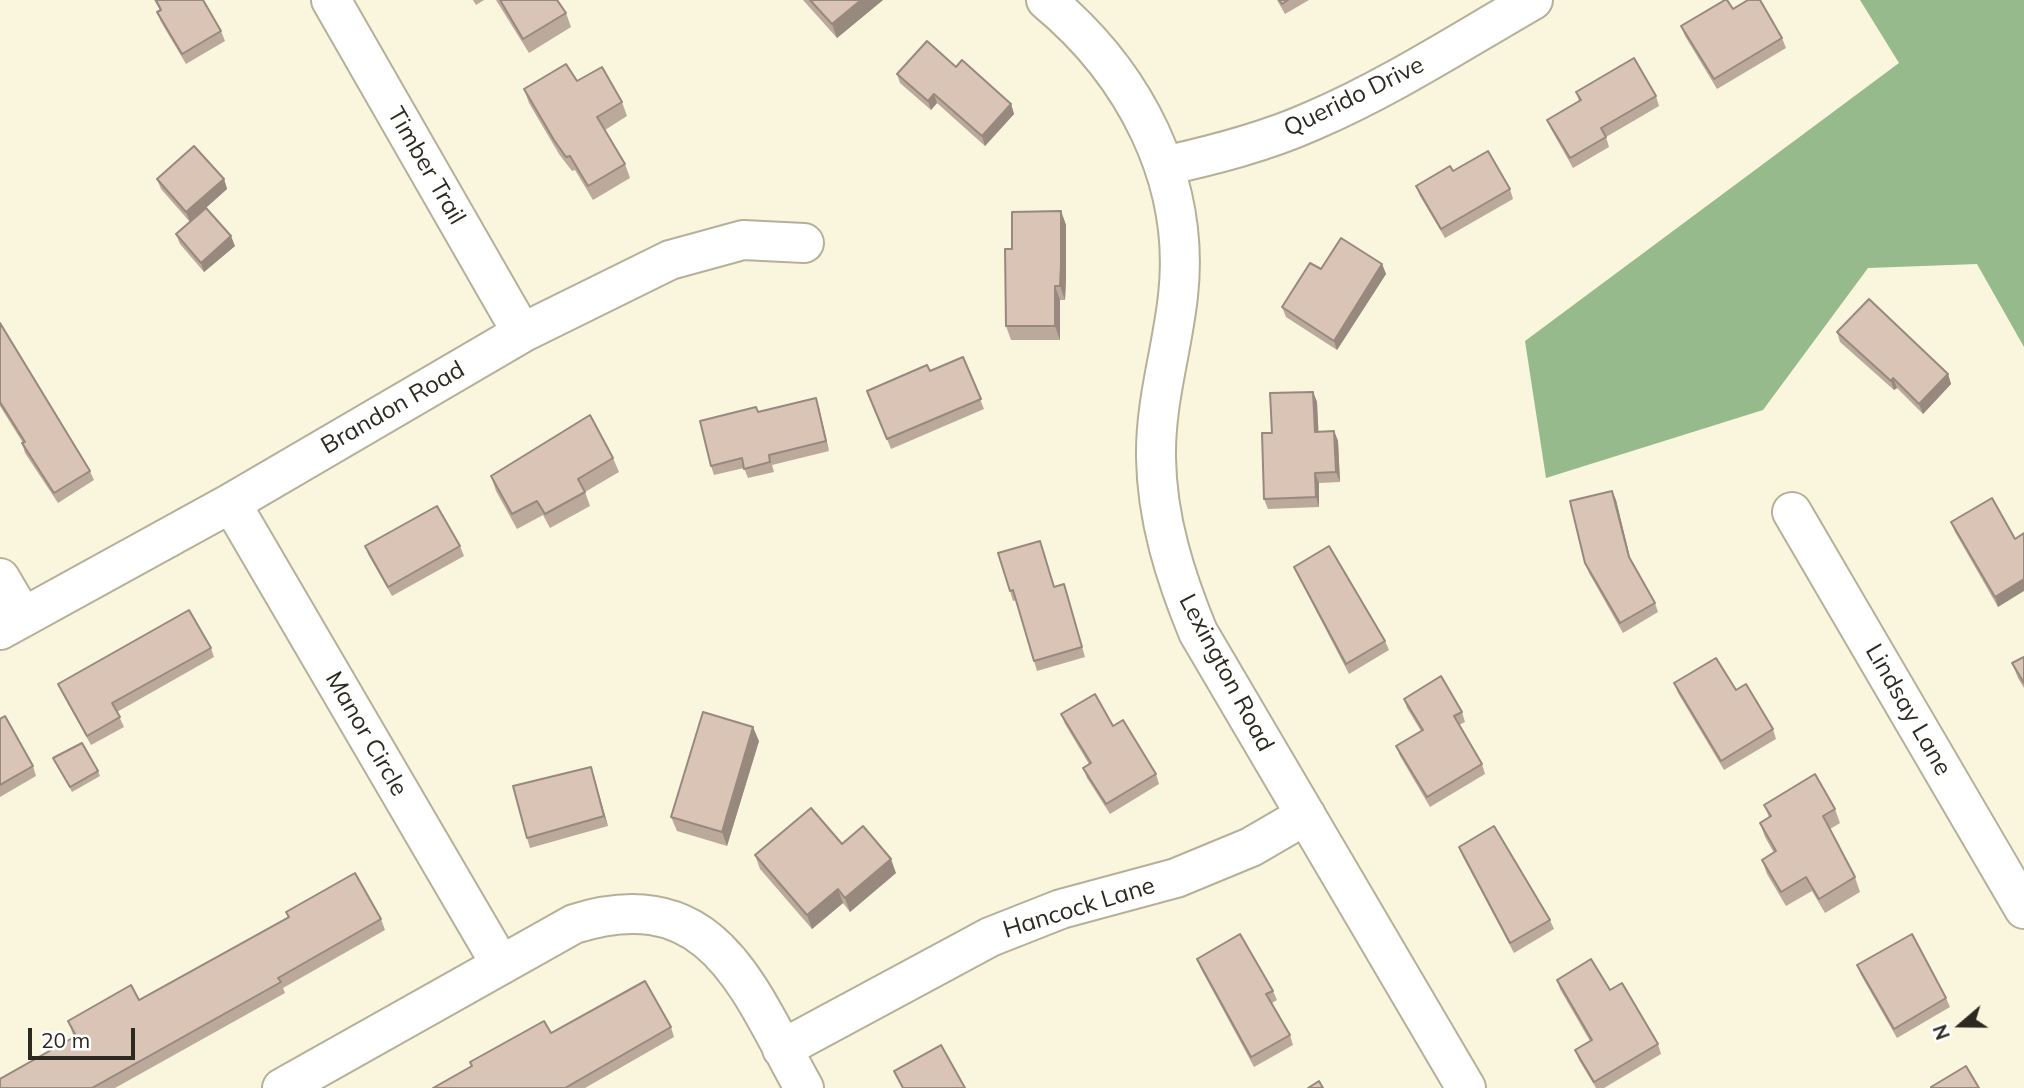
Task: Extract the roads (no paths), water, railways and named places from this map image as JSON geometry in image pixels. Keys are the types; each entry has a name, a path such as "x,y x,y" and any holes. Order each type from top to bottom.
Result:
{"street":[{"name":"Timber Trail","path":"331,0 522,333"},
{"name":"Lexington Road","path":"1046,0 1108,60 1145,120 1164,166 1177,222 1180,258 1174,329 1163,372 1157,415 1156,459 1168,548 1199,632 1466,1088"},
{"name":"Querido Drive","path":"1164,166 1259,142 1311,122 1362,98 1533,0"},
{"name":"Brandon Road","path":"12,623 231,503 522,333 670,260 743,240 804,243"},
{"name":"Manor Circle","path":"231,503 501,965"},
{"name":"Lindsay Lane","path":"1792,512 2024,909"},
{"path":"0,578 12,623"},
{"name":"Hancock Lane","path":"782,1049 989,937 1061,909 1176,878 1251,847 1306,815"},
{"path":"282,1088 574,924 629,913 663,915 704,936 719,950 745,985 804,1088"}]}
